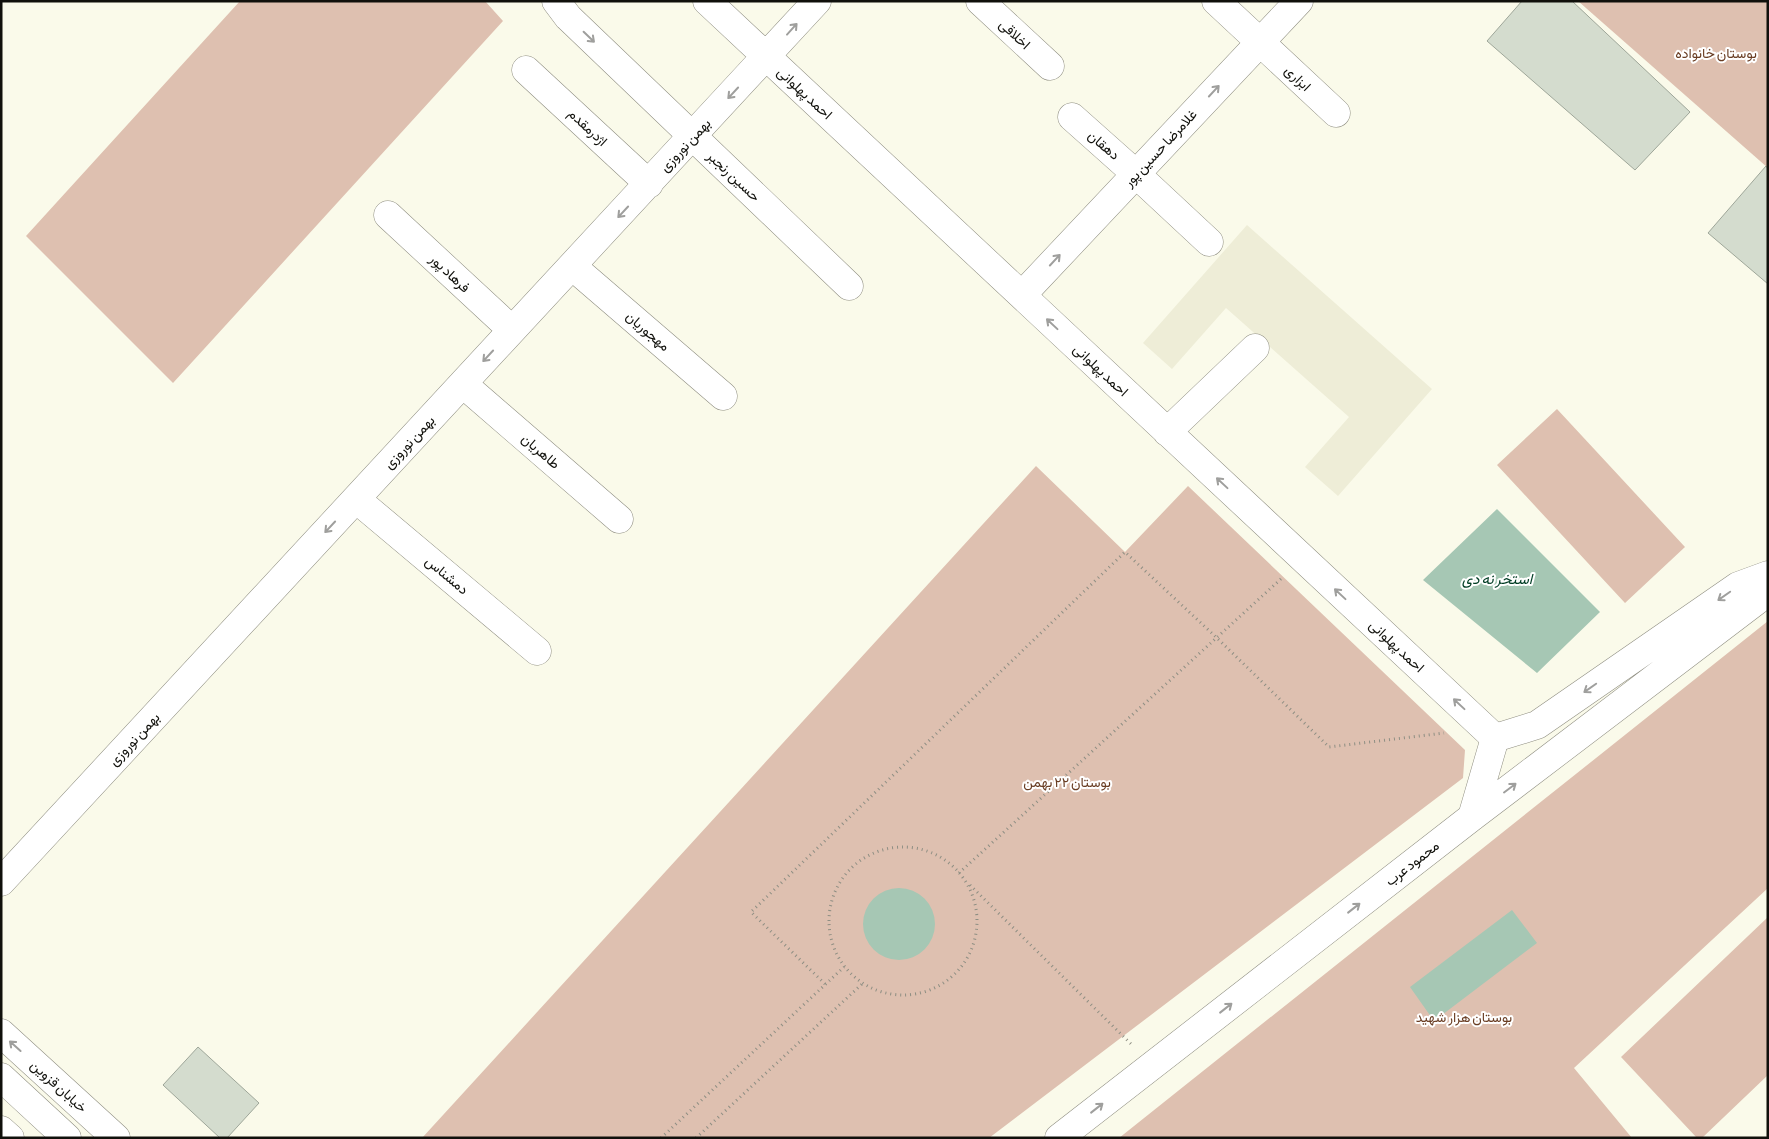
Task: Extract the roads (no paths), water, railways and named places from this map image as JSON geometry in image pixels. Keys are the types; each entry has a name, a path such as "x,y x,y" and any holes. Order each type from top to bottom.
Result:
{"street":[{"name":"حسین رنجبر","path":"556,1 568,17 850,286"},
{"name":"احمد پهلوانی","path":"707,1 1490,733"},
{"name":"بهمن نوروزی","path":"6,866 356,499 817,1"},
{"name":"اخلاقی","path":"980,1 1050,66"},
{"name":"ابزاری","path":"1216,1 1336,113"},
{"name":"غلامرضا حسین پور","path":"1022,295 1299,1"},
{"name":"اژدرمقدم","path":"526,70 649,184"},
{"name":"دهقان","path":"1072,117 1209,242"},
{"name":"فرهاد پور","path":"388,215 512,330"},
{"name":"مهجوریان","path":"572,266 723,396"},
{"path":"1167,432 1255,348"},
{"name":"طاهریان","path":"463,384 619,518"},
{"name":"دمشناس","path":"356,499 537,651"},
{"path":"1472,817 1490,733 1537,725 1738,586 1768,575"},
{"name":"محمود عرب","path":"1059,1138 1472,817 1768,592"},
{"name":"خیابان قزوین","path":"1,1033 116,1138"},
{"path":"1,1077 67,1138"},
{"path":"1,1130 10,1138"}],"water":[{"name":"استخر نه دی","path":"1497,509 1600,612 1537,673 1423,580"},
{"path":"899,888 919,894 929,904 935,924 929,944 919,954 899,960 879,954 869,944 863,924 869,904 879,894"},
{"path":"1512,910 1537,943 1434,1021 1410,987"}],"park label":[{"name":"بوستان خانواده","path":"1716,53"},
{"name":"بوستان ۲۲ بهمن","path":"1067,782"},
{"name":"بوستان هزار شهید","path":"1464,1017"}]}
